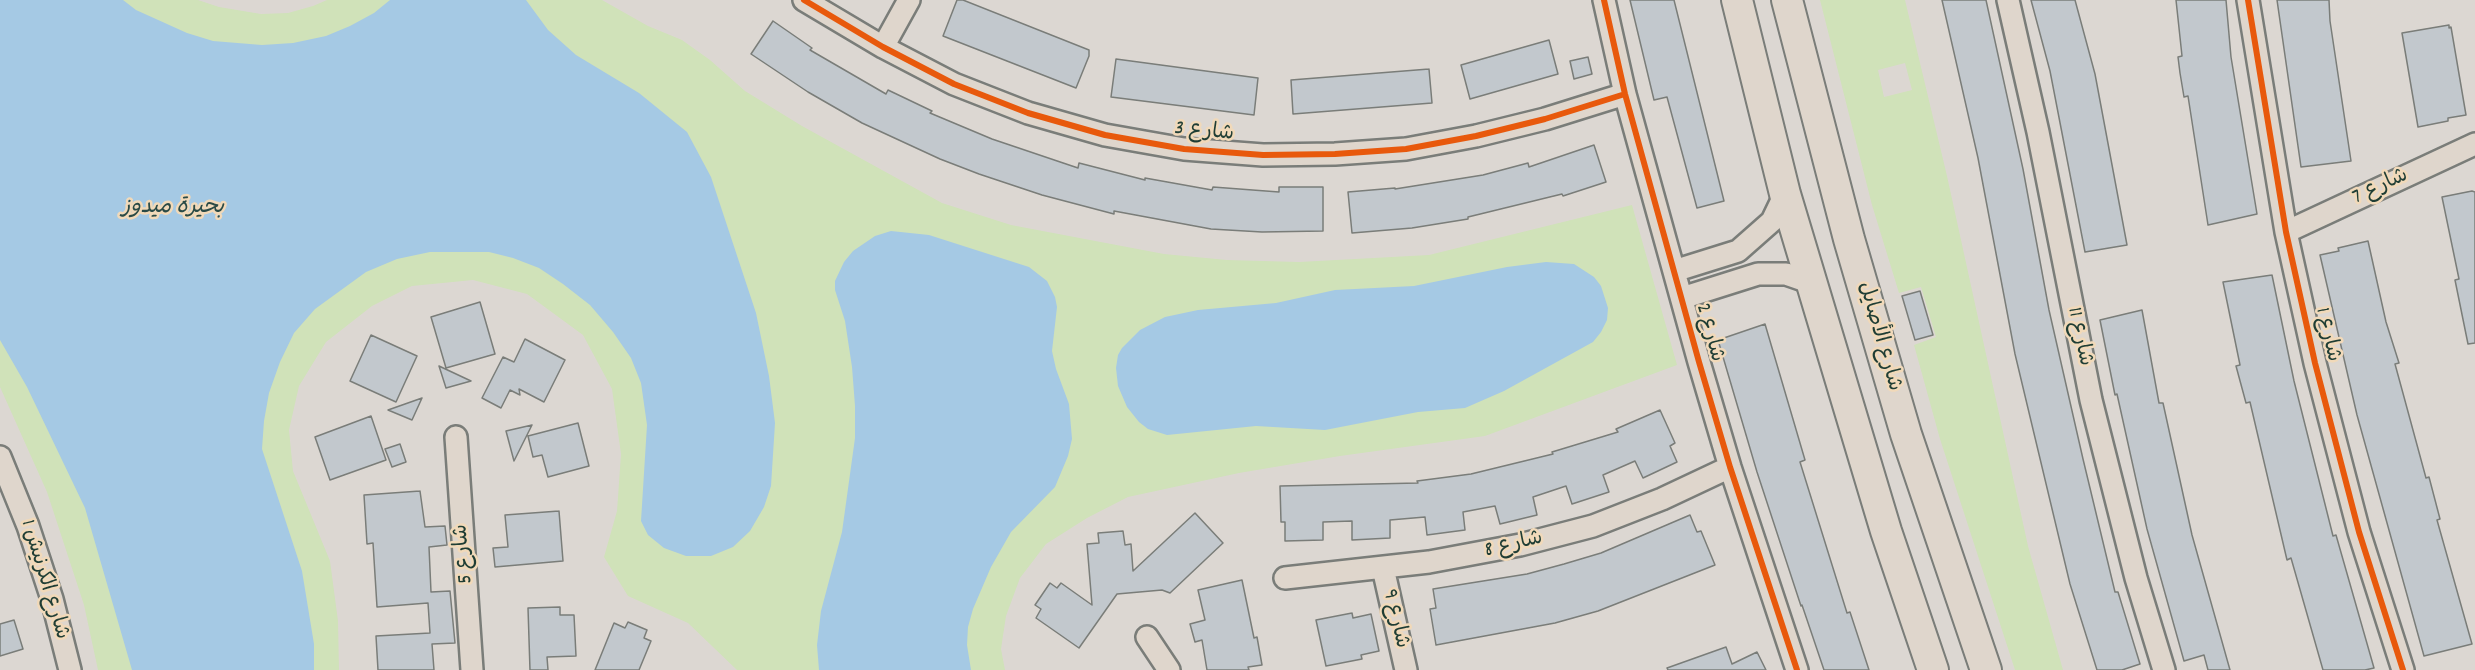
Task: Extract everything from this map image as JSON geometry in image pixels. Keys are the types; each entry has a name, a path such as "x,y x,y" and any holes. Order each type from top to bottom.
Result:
{"main road":[{"path":"1737,0 1785,194 1886,531 1933,670"},
{"name":"شارع الأصايل","path":"1787,0 1849,239 1900,411 1986,670"}],"street":[{"name":"شارع 3","path":"804,0 883,47 964,88 1028,113 1105,135 1184,149 1263,155 1335,154 1417,147 1487,134 1625,94"},
{"path":"883,47 909,0"},
{"name":"شارع 2","path":"1604,0 1625,94 1730,467 1797,670"},
{"name":"شارع 11","path":"2008,0 2038,132 2091,399 2124,533 2164,670"},
{"name":"شارع 1","path":"2248,0 2286,232 2315,363 2353,509 2403,670"},
{"name":"شارع 7","path":"2286,232 2475,144"},
{"path":"1672,265 1729,242 1749,242 1772,221 1785,194"},
{"path":"1749,242 1758,274"},
{"path":"1682,298 1758,274 1786,274 1812,283"},
{"name":"شارع 5","path":"456,437 472,670"},
{"name":"شارع الكرنيش 1","path":"0,457 28,526 52,599 70,670"},
{"name":"شارع 8","path":"1285,578 1383,568 1475,555 1520,545 1593,526 1662,500 1730,467"},
{"name":"شارع 9","path":"1383,568 1406,670"},
{"path":"1147,637 1169,670"}],"green space":[{"path":"0,0 198,0 219,7 261,14 288,13 327,0 602,0 648,26 682,40 710,60 745,91 802,126 942,203 1011,225 1164,254 1227,260 1299,262 1429,255 1632,205 1677,365 1485,436 1239,473 1128,497 1087,518 1046,544 1020,578 1006,616 1001,649 1005,670 737,670 688,623 628,596 604,557 617,511 621,454 612,389 583,335 527,294 473,280 412,286 372,306 326,342 299,386 289,430 293,471 330,561 338,621 339,670 98,670 84,605 47,492 0,387"},
{"path":"1820,0 1905,0 1947,176 2028,546 2063,670 2015,670 1940,439 1914,345 1936,337 1921,287 1899,293 1872,205","holes":["1905,63 1912,90 1884,97 1878,70"]}],"water":[{"name":"بحيرة ميدوز","path":"0,0 123,0 136,10 187,33 213,41 262,45 293,43 326,36 374,13 390,0 526,0 548,30 576,55 639,93 687,132 711,177 756,313 769,376 775,423 771,486 764,507 750,531 733,547 711,556 686,556 664,548 648,535 641,521 647,425 641,383 631,358 613,332 590,305 563,284 539,268 489,252 430,252 397,259 366,272 315,309 294,333 269,393 262,449 302,571 314,644 314,670 132,670 85,508 27,387 0,340"},
{"path":"891,231 929,235 1029,267 1047,281 1057,307 1052,351 1069,404 1072,439 1068,456 1055,487 1011,532 991,567 968,627 967,645 971,670 819,670 817,645 821,611 842,532 855,438 852,367 845,321 835,290 835,281 844,262 853,251 875,236"},
{"path":"1546,262 1574,264 1594,277 1601,286 1608,308 1607,320 1601,332 1593,342 1504,391 1465,408 1418,412 1325,430 1256,426 1167,435 1148,429 1139,422 1127,407 1118,386 1116,368 1118,355 1122,348 1140,330 1165,317 1198,310 1276,303 1335,290 1414,286 1507,267"}],"building":[{"path":"957,0 963,0 1089,50 1089,56 1076,88 943,36"},
{"path":"1630,0 1674,0 1724,201 1697,208 1667,97 1654,100"},
{"path":"1942,0 1986,0 2023,169 2049,310 2083,459 2115,592 2118,592 2140,664 2122,670 2097,670 2070,584 2015,354 1978,158"},
{"path":"2031,0 2075,0 2095,74 2127,245 2085,252 2050,71"},
{"path":"2176,0 2226,0 2231,57 2257,214 2208,225 2188,96 2184,97 2180,73 2178,57 2182,56"},
{"path":"2277,0 2329,0 2330,21 2351,161 2301,167"},
{"path":"773,21 812,48 810,50 886,94 888,90 932,111 930,113 992,139 1078,168 1079,163 1145,180 1145,178 1212,190 1213,187 1279,192 1279,187 1323,187 1323,231 1262,232 1211,229 1114,211 1114,214 1042,195 979,174 940,159 862,123 808,92 751,54"},
{"path":"2449,25 2466,115 2418,127 2402,33"},
{"path":"1549,40 1558,74 1470,99 1461,65"},
{"path":"1588,57 1592,74 1574,79 1570,61"},
{"path":"1116,59 1258,78 1254,115 1111,97"},
{"path":"1429,69 1432,103 1293,114 1291,80"},
{"path":"1594,145 1606,182 1563,196 1562,194 1468,217 1468,219 1412,228 1352,233 1348,192 1395,189 1483,175 1528,163 1529,167"},
{"path":"2475,192 2475,343 2468,344 2455,280 2459,279 2442,197"},
{"path":"2368,241 2386,322 2399,363 2395,364 2426,478 2429,477 2440,519 2437,520 2472,644 2424,656 2357,415 2320,255"},
{"path":"2272,275 2294,381 2333,536 2336,535 2374,668 2323,670 2291,558 2287,560 2250,402 2246,403 2236,366 2240,365 2223,282"},
{"path":"1920,291 1933,335 1915,340 1902,296"},
{"path":"480,302 495,354 446,368 431,317"},
{"path":"2142,310 2159,403 2163,403 2192,535 2230,670 2208,670 2204,655 2184,661 2147,529 2117,394 2115,395 2100,320"},
{"path":"1765,324 1805,460 1800,462 1847,613 1850,612 1869,670 1824,670 1757,472 1718,340"},
{"path":"371,335 417,356 396,402 350,381"},
{"path":"525,339 565,360 544,402 519,389 520,395 510,390 501,408 482,398 503,357 514,362"},
{"path":"439,366 471,381 446,388"},
{"path":"422,398 412,420 388,410"},
{"path":"1660,410 1675,443 1670,446 1677,462 1643,478 1635,461 1603,475 1609,492 1572,504 1566,486 1533,497 1537,515 1500,524 1495,506 1463,512 1465,530 1427,535 1425,517 1390,520 1390,538 1352,540 1352,521 1323,522 1323,540 1285,541 1285,522 1281,522 1280,486 1418,483 1417,481 1471,474 1553,454 1552,452 1618,432 1616,429"},
{"path":"371,416 386,460 330,480 315,437"},
{"path":"578,423 589,466 548,477 542,455 533,457 528,436"},
{"path":"532,425 514,461 506,431"},
{"path":"400,444 406,462 392,467 385,449"},
{"path":"420,491 425,527 445,526 447,545 429,547 431,592 450,591 455,643 432,644 434,670 378,670 376,636 430,633 428,603 377,607 373,543 367,544 364,495"},
{"path":"559,511 563,561 495,567 493,548 508,547 505,515"},
{"path":"1195,513 1223,543 1170,593 1162,590 1117,594 1079,648 1036,618 1041,609 1035,605 1050,583 1057,588 1061,583 1092,605 1087,544 1099,543 1098,533 1123,531 1125,545 1131,544 1133,571"},
{"path":"1690,515 1697,532 1701,531 1715,565 1598,611 1555,623 1436,645 1430,609 1436,608 1433,589 1527,574 1564,564 1601,553"},
{"path":"1242,580 1262,665 1248,667 1249,670 1207,670 1202,640 1195,642 1190,624 1205,620 1198,590"},
{"path":"560,607 560,615 574,615 576,656 547,657 548,670 530,670 528,608"},
{"path":"1352,613 1353,618 1371,614 1379,651 1361,655 1362,659 1326,666 1316,620"},
{"path":"14,620 23,649 0,656 0,624"},
{"path":"628,622 647,630 644,638 651,641 639,670 595,670 614,623 625,628"},
{"path":"1726,647 1732,664 1757,652 1766,670 1668,670 1667,668"}],"cycle path":[{"path":"804,0 883,47 954,84 1028,113 1105,135 1184,149 1263,155 1335,154 1406,149 1476,136 1545,119 1625,94"},
{"path":"1604,0 1625,94 1699,362 1730,467 1797,670"},
{"path":"2248,0 2286,232 2315,363 2359,532 2403,670"}]}
